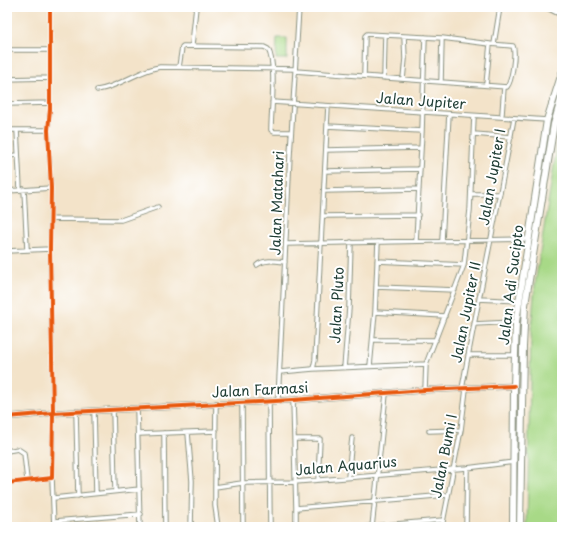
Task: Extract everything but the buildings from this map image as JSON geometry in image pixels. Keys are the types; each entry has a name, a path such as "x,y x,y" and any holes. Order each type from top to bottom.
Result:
{"highway":[{"path":"562,7 562,16"},
{"name":"Jalan Adi Sucipto","path":"513,527 516,322 547,120 562,73"},
{"name":"Jalan Adi Sucipto","path":"520,527 525,305 554,124 562,96"},
{"path":"525,261 532,260"}],"street":[{"path":"50,7 50,103 48,130 51,188 50,249 53,413 52,478 55,521 54,527"},
{"path":"192,45 196,7"},
{"name":"Jalan Matahari","path":"278,400 292,104 299,7"},
{"path":"486,85 492,44 500,7"},
{"path":"547,7 562,16"},
{"path":"97,90 112,87 156,68 179,67 272,68 384,78 507,87 510,84 514,48 511,45 442,38 367,34 365,36 364,76"},
{"path":"384,78 385,35"},
{"path":"403,79 405,59 404,36"},
{"path":"416,241 425,37"},
{"path":"441,82 442,38"},
{"path":"179,67 182,47 192,45 264,47 270,51 272,68 271,131 291,132"},
{"path":"7,50 49,50"},
{"path":"7,79 50,78"},
{"path":"502,114 504,87"},
{"name":"Jalan Jupiter","path":"272,102 547,120"},
{"path":"7,104 50,103"},
{"path":"313,369 315,360 328,106"},
{"path":"442,240 449,114"},
{"path":"425,390 426,364 464,265 468,239 474,116"},
{"name":"Jalan Jupiter I","path":"492,239 514,118"},
{"path":"327,126 422,131"},
{"path":"7,130 48,130"},
{"path":"17,130 26,249"},
{"path":"474,134 511,138"},
{"path":"326,150 421,148"},
{"path":"7,156 18,155"},
{"path":"325,170 420,169"},
{"path":"7,191 51,188"},
{"path":"324,191 419,189"},
{"path":"471,194 499,194"},
{"path":"51,219 121,220 158,207"},
{"path":"323,216 418,215"},
{"path":"286,244 468,239 528,239"},
{"name":"Jalan Jupiter II","path":"464,389 468,355 492,239"},
{"name":"Jalan Pluto","path":"344,368 349,308 351,242"},
{"path":"370,366 375,312 378,242"},
{"path":"7,251 50,249"},
{"path":"257,265 260,262 266,261 285,262"},
{"path":"376,261 464,265"},
{"path":"376,287 454,290"},
{"path":"479,299 520,301"},
{"path":"375,312 445,316"},
{"path":"474,324 516,322"},
{"path":"373,340 436,340"},
{"path":"468,355 515,355"},
{"path":"280,372 426,364"},
{"name":"Jalan Farmasi","path":"7,417 216,403 242,403 386,394 425,390 514,386"},
{"name":"Jalan Bumi I","path":"442,527 452,469 461,430 464,389"},
{"path":"372,526 386,394"},
{"path":"293,400 296,527"},
{"path":"269,401 270,527"},
{"path":"216,403 215,506 218,527"},
{"path":"242,403 243,527"},
{"path":"137,408 139,434 140,527"},
{"path":"113,410 115,491"},
{"path":"94,411 96,493"},
{"path":"76,412 78,496"},
{"path":"429,431 461,430"},
{"path":"139,434 216,431"},
{"path":"164,433 165,527"},
{"path":"188,433 192,481 191,527"},
{"path":"348,477 352,438"},
{"path":"295,439 320,439 318,480"},
{"path":"7,450 18,449 24,453 27,480"},
{"name":"Jalan Aquarius","path":"215,486 242,483 296,482 378,474 467,468 514,462"},
{"path":"466,527 467,468"},
{"path":"7,483 52,478"},
{"path":"54,498 140,489"},
{"path":"296,508 447,495"},
{"path":"55,521 141,514"},
{"path":"362,527 443,520"}],"green space":[{"path":"277,38 287,38 287,59 276,59"},
{"path":"562,123 562,527 527,527 531,331 535,284 559,133"}],"cycle path":[{"path":"7,483 52,478 53,413 50,249 51,188 48,130 50,109 50,7"},
{"path":"7,417 53,413 293,400 425,390 514,386"}]}
